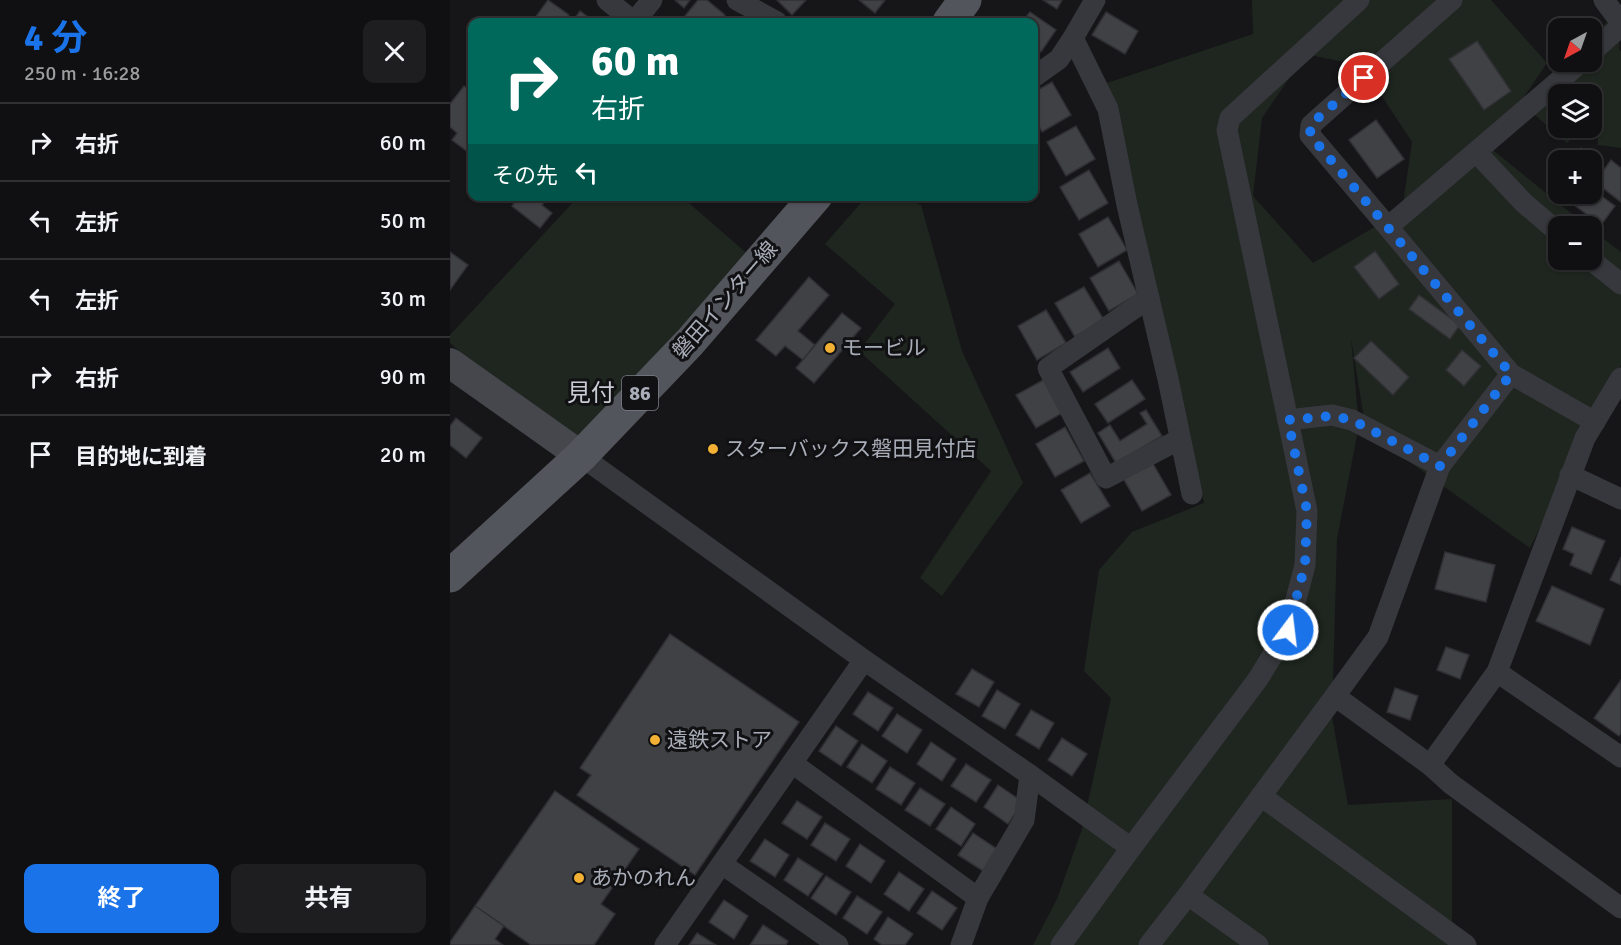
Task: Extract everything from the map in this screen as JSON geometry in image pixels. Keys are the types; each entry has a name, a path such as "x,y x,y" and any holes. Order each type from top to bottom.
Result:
{"main road":[{"path":"952,18 965,0"},
{"name":"磐田インター線","path":"450,576 581,456 690,342 812,201"}],"street":[{"path":"607,0 629,18"},
{"path":"637,18 651,0"},
{"path":"737,0 770,18"},
{"path":"1038,74 1059,59 1095,0"},
{"path":"1061,945 1258,679 1288,630 1305,565 1307,511 1227,130 1230,118 1359,0"},
{"path":"1452,0 1311,124 1310,135 1511,374 1595,422"},
{"path":"1602,42 1621,24 1604,0"},
{"path":"1073,38 1108,109 1127,205 1192,494"},
{"path":"1388,227 1569,72"},
{"path":"1476,152 1524,203 1548,223"},
{"path":"1602,269 1621,284"},
{"path":"1149,298 1048,368 1106,478 1180,439"},
{"path":"450,363 1131,848"},
{"path":"1149,945 1378,637 1440,466 1511,374"},
{"path":"1430,765 1497,672 1585,438 1621,378"},
{"path":"1288,420 1332,416 1352,420 1440,466"},
{"path":"1570,475 1621,499"},
{"path":"665,945 864,660"},
{"path":"1497,672 1621,757"},
{"path":"1335,696 1621,908"},
{"path":"792,763 978,898"},
{"path":"961,945 978,898 1024,820 1030,775"},
{"path":"1261,796 1466,945"},
{"path":"722,864 838,945"},
{"path":"1188,895 1258,945"}],"shaded area":[{"path":"1252,0 1491,0 1547,63 1522,100 1553,72 1602,72 1602,27 1621,9 1619,50 1621,51 1621,148 1598,145 1598,138 1602,138 1602,84 1548,84 1548,126 1520,102 1489,147 1548,195 1548,204 1560,204 1575,216 1548,216 1548,270 1602,270 1602,238 1621,252 1621,365 1530,548 1366,431 1351,338 1359,425 1337,539 1332,717 1348,805 1452,799 1452,926 1469,945 1033,945 1057,899 1082,829 1111,698 1084,671 1099,570 1132,532 1204,503 1098,86 1253,34","holes":["1306,54 1362,66 1412,142 1402,211 1313,263 1253,196 1262,118"]},
{"path":"1561,138 1572,138 1567,143"},
{"path":"574,201 687,201 758,263 581,456 450,343 450,335"},
{"path":"863,201 912,201 921,205 962,351 1023,483 942,596 920,578 991,471 859,351 895,304 825,244"}],"building":[{"path":"548,0 569,15 567,18 535,18"},
{"path":"675,0 690,0 684,8"},
{"path":"698,0 707,0 725,15 722,18 683,18"},
{"path":"777,0 806,0 792,15"},
{"path":"859,0 885,0 875,13"},
{"path":"1043,0 1062,0 1057,9"},
{"path":"580,11 590,18 575,18"},
{"path":"1030,12 1056,30 1041,52 1038,50 1038,18 1025,18"},
{"path":"1106,12 1138,31 1125,54 1092,35"},
{"path":"1477,41 1511,91 1484,110 1449,59"},
{"path":"1052,82 1071,115 1042,132 1038,124 1038,90"},
{"path":"464,86 468,89 468,152 452,140 457,133 450,127 450,104"},
{"path":"1376,120 1404,159 1377,178 1349,140"},
{"path":"1076,126 1095,159 1066,176 1047,142"},
{"path":"1611,160 1621,168 1621,202 1602,187 1602,172"},
{"path":"1089,170 1108,203 1079,220 1060,187"},
{"path":"1602,196 1615,206 1602,224 1602,216 1589,216 1573,204 1602,204"},
{"path":"516,201 545,201 542,205 552,213 540,228 512,206"},
{"path":"1108,217 1127,250 1098,267 1079,234"},
{"path":"1375,251 1399,284 1379,299 1354,267"},
{"path":"450,252 468,265 450,290"},
{"path":"1119,261 1138,294 1109,311 1090,278"},
{"path":"809,277 829,295 798,331 815,345 803,360 785,346 776,356 756,340"},
{"path":"1084,287 1104,320 1075,337 1055,303"},
{"path":"1419,295 1460,325 1450,339 1409,309"},
{"path":"1046,310 1066,343 1037,360 1018,326"},
{"path":"842,313 861,328 814,383 796,368"},
{"path":"1371,341 1409,377 1393,395 1354,358"},
{"path":"1108,348 1120,368 1083,392 1070,372"},
{"path":"1462,350 1481,366 1464,386 1446,370"},
{"path":"1045,379 1064,412 1036,428 1016,395"},
{"path":"1132,380 1145,399 1108,423 1095,404"},
{"path":"1146,410 1162,436 1116,463 1098,433 1110,425 1120,441 1147,424 1140,413"},
{"path":"456,418 482,438 466,458 450,445 450,426"},
{"path":"1065,427 1084,461 1055,477 1036,444"},
{"path":"1152,462 1171,495 1142,511 1123,478"},
{"path":"1090,473 1110,506 1081,523 1061,490"},
{"path":"1572,527 1605,541 1591,574 1570,565 1574,554 1563,549"},
{"path":"1445,552 1495,565 1486,602 1435,589"},
{"path":"1621,557 1621,585 1610,580"},
{"path":"1552,586 1604,609 1590,645 1536,621"},
{"path":"670,634 799,722 695,875 577,795 591,775 580,768"},
{"path":"1446,647 1469,655 1460,679 1437,670"},
{"path":"972,669 994,682 979,707 956,694"},
{"path":"1621,680 1621,733 1619,736 1594,718"},
{"path":"1395,688 1418,696 1410,720 1387,712"},
{"path":"997,690 1020,704 1005,729 982,716"},
{"path":"868,692 893,708 878,731 853,714"},
{"path":"1031,710 1054,723 1039,749 1016,735"},
{"path":"897,714 922,730 907,753 882,736"},
{"path":"836,726 858,741 841,766 819,751"},
{"path":"1062,738 1087,754 1072,776 1048,760"},
{"path":"931,742 956,759 942,781 917,764"},
{"path":"862,744 887,761 872,783 847,767"},
{"path":"966,764 991,780 976,802 951,786"},
{"path":"890,767 915,783 901,805 876,789"},
{"path":"998,785 1023,802 1008,824 984,807"},
{"path":"920,788 945,804 930,826 905,810"},
{"path":"555,791 639,849 601,904 615,914 594,945 531,945 475,906"},
{"path":"797,801 822,817 807,839 782,823"},
{"path":"951,807 975,824 961,846 936,829"},
{"path":"825,823 850,839 836,861 811,845"},
{"path":"973,833 997,849 983,871 958,855"},
{"path":"765,839 789,855 775,877 750,861"},
{"path":"860,844 885,861 871,883 846,866"},
{"path":"798,858 823,874 808,896 784,880"},
{"path":"899,872 924,889 909,911 884,894"},
{"path":"826,876 851,892 836,915 811,898"},
{"path":"932,891 957,908 942,930 917,913"},
{"path":"857,896 882,912 867,934 843,918"},
{"path":"724,900 748,916 734,939 709,922"},
{"path":"475,906 504,926 495,939 503,945 450,945"},
{"path":"888,917 913,934 905,945 882,945 874,939"},
{"path":"763,925 788,941 786,945 750,945"},
{"path":"697,933 716,945 689,945"}],"place":[{"name":"モービル","path":"830,348"},
{"name":"スターバックス磐田見付店","path":"713,449"},
{"name":"遠鉄ストア","path":"655,740"},
{"name":"あかのれん","path":"579,878"}],"district":[{"name":"見付","path":"591,393"}],"route":[{"path":"1288,630 1305,565 1307,511 1288,420 1332,416 1352,420 1440,466 1511,374 1310,135 1311,124 1364,78"}]}
